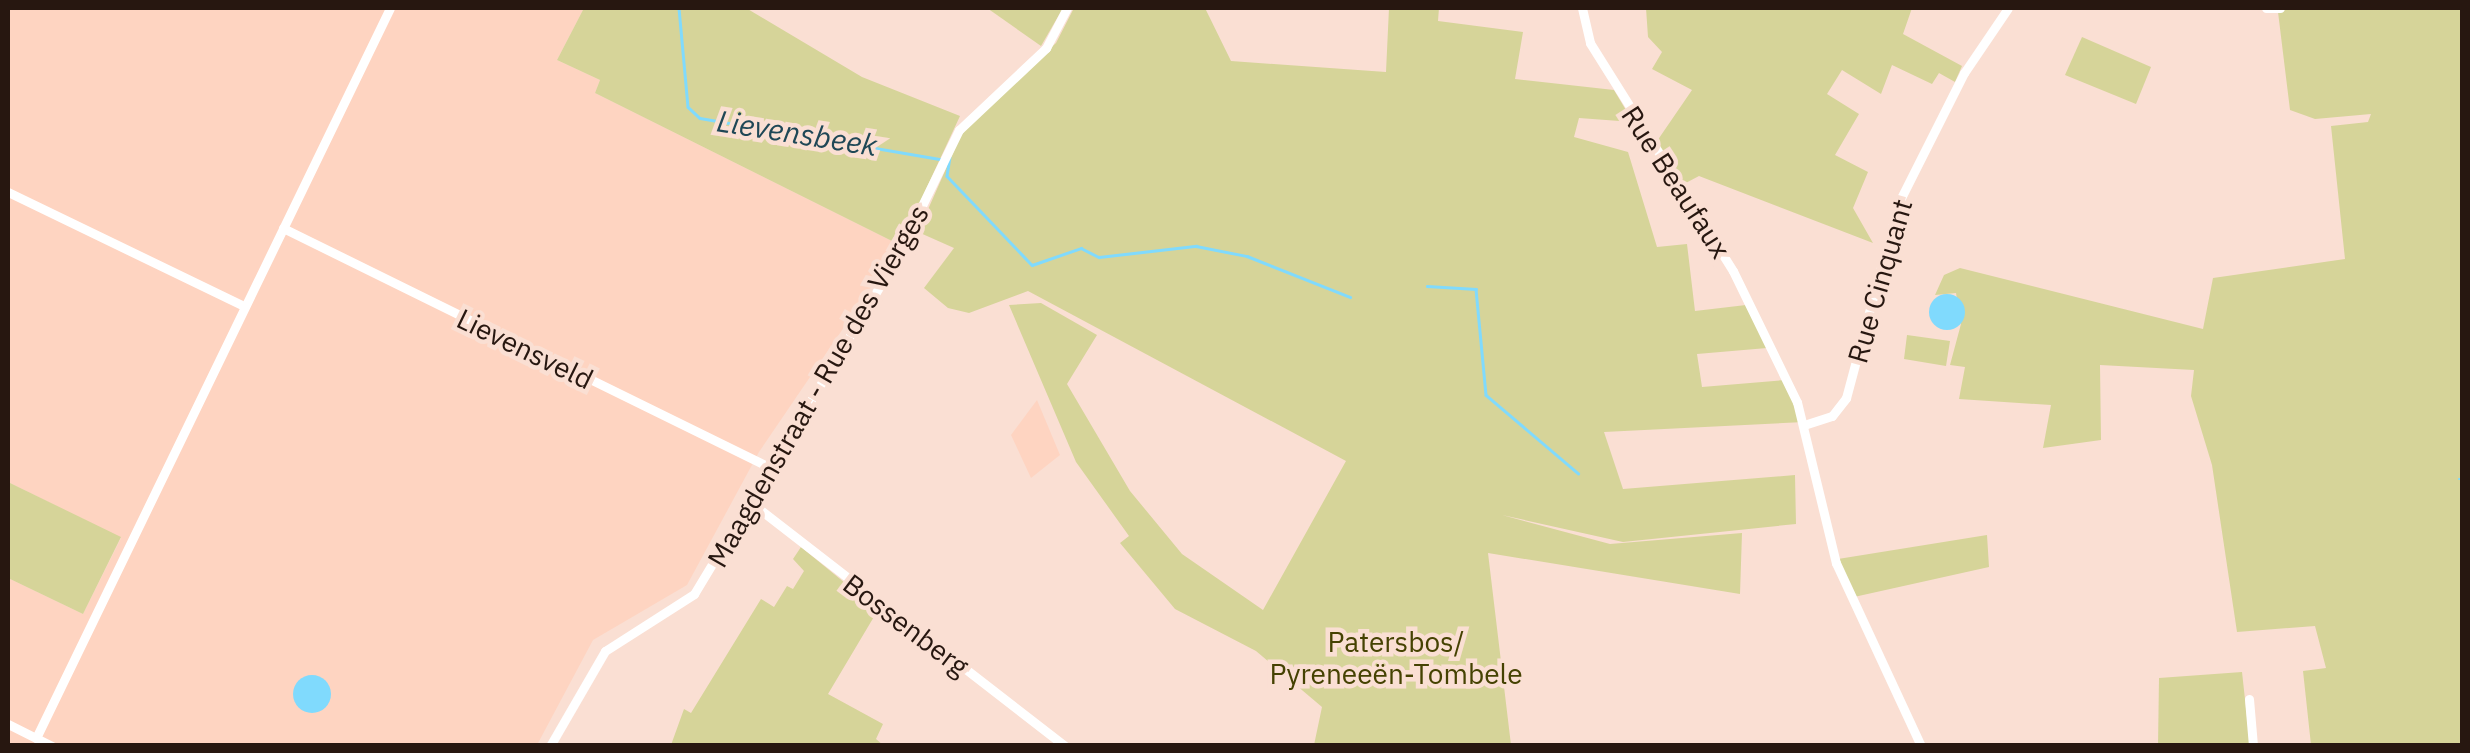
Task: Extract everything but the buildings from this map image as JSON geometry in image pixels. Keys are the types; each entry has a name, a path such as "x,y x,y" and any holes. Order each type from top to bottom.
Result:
{"street":[{"path":"36,738 390,8"},
{"name":"Maagdenstraat - Rue des Vierges","path":"550,746 599,657 692,597 894,264 965,120 1038,57 1067,8"},
{"name":"Rue Beaufaux","path":"1582,8 1590,43 1733,270 1806,424"},
{"name":"Rue Cinquant","path":"1806,424 1832,416 1846,398 1898,204 1964,73 2008,8"},
{"path":"2266,8 2280,8"},
{"path":"8,192 244,306"},
{"name":"Lievensveld","path":"283,228 769,466"},
{"path":"1806,424 1824,516 1847,591 1922,746"},
{"name":"Bossenberg","path":"749,501 1065,746"},
{"path":"2249,699 2253,746"},
{"path":"8,724 52,746"}],"shaded area":[{"path":"8,8 584,8 557,60 600,80 595,93 900,245 759,452 687,585 593,640 537,745 8,745 8,578 83,614 121,538 8,482"},
{"path":"1037,400 1060,455 1031,478 1011,435"}],"green space":[{"path":"584,8 746,8 862,77 960,116 900,245 595,93 600,80 557,60"},
{"path":"987,8 1063,8 1041,46"},
{"name":"Patersbos/ Pyreneeën-Tombele","path":"1074,8 1205,8 1231,61 1386,72 1389,8 1439,8 1438,21 1523,32 1515,79 1614,90 1633,122 1579,118 1574,137 1628,152 1657,247 1687,244 1695,311 1746,305 1767,348 1697,354 1702,387 1785,380 1804,422 1604,432 1623,489 1795,475 1796,524 1623,542 1502,515 1610,544 1742,533 1740,594 1488,553 1511,745 1314,745 1322,707 1256,651 1175,609 1120,543 1129,536 1076,462 1009,305 1041,303 1097,335 1067,384 1130,491 1182,554 1263,610 1346,461 1028,291 969,313 948,308 924,288 954,248 918,232 964,128 1056,43"},
{"path":"1646,8 1912,8 1903,34 1962,66 1955,82 1939,73 1932,84 1892,65 1881,94 1842,70 1827,94 1859,114 1835,155 1868,172 1853,208 1873,243 1699,176 1682,185 1655,144 1692,90 1652,69 1662,52 1648,37"},
{"path":"2285,8 2462,8 2462,745 2311,745 2303,671 2326,668 2315,626 2237,632 2212,465 2191,396 2194,370 2100,365 2101,440 2043,448 2051,405 1959,399 1965,367 1950,365 1961,324 1956,293 1935,295 1944,275 1960,268 2203,329 2213,278 2345,259 2331,126 2368,122 2371,114 2315,119 2290,110 2278,12"},
{"path":"2082,37 2151,67 2136,104 2065,75"},
{"path":"1907,335 1950,341 1946,366 1904,359"},
{"path":"8,482 121,537 83,614 8,578"},
{"path":"1987,535 1989,567 1854,597 1838,559"},
{"path":"801,547 878,610 828,694 883,724 876,739 883,745 671,745 684,709 691,713 761,599 774,607 787,586 793,589 804,571 793,559"},
{"path":"2242,672 2250,745 2158,746 2159,678"}],"water":[{"path":"1947,294 1960,299 1965,312 1960,325 1947,330 1934,325 1929,312 1934,299"},
{"path":"312,675 325,681 331,694 325,707 312,713 299,707 293,694 299,681"}],"waterway":[{"name":"Lievensbeek","path":"679,8 688,107 700,118 941,159"},
{"name":"Lievensbeek","path":"950,157 947,176 1032,265 1081,248 1099,257 1196,246 1247,256 1350,297"},
{"name":"Lievensbeek","path":"1427,286 1476,289 1486,395 1578,473"}]}
